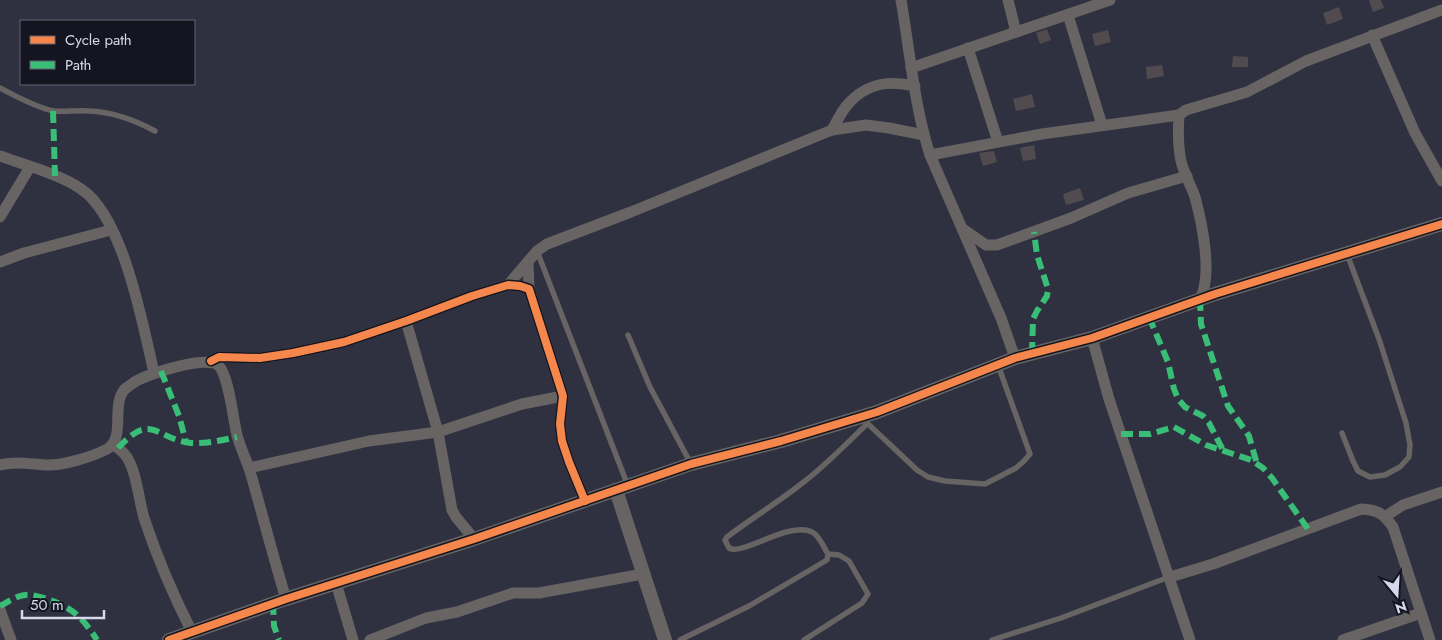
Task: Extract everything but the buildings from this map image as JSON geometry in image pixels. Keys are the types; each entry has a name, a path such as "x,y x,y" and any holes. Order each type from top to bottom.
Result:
{"street":[{"path":"901,0 911,68 924,135 930,154 1001,318 1015,358"},
{"path":"1008,0 1016,32"},
{"path":"911,68 1110,0"},
{"path":"930,154 1102,125 1180,115 1186,110 1247,92 1306,61 1442,10"},
{"path":"1068,14 1102,125"},
{"path":"1372,36 1415,133 1442,181"},
{"path":"968,48 998,142"},
{"path":"832,130 848,103 864,90 884,83 898,82 915,86"},
{"path":"1180,115 1181,162 1197,206 1206,267 1205,288 1200,300"},
{"path":"508,285 537,252 547,244 832,130 866,125 924,135"},
{"path":"0,156 82,189 99,206 126,260 154,373"},
{"path":"0,217 30,167"},
{"path":"963,229 986,245 996,245 1071,218 1128,193 1187,176"},
{"path":"169,640 286,598 474,539 691,464 864,420 1015,358 1092,338 1200,300 1442,224"},
{"path":"0,262 24,253 111,230"},
{"path":"528,262 528,290 563,396 560,424 562,441 568,462 585,501"},
{"path":"0,465 28,462 44,465 62,464 106,450 113,445 117,437 118,401 124,389 137,380 154,373 211,361 219,357 260,358 344,342 508,285 520,286 528,290"},
{"path":"406,321 438,432 452,510 474,539"},
{"path":"1092,338 1109,399 1190,640"},
{"path":"211,361 219,365 224,376 237,437 249,468 286,598"},
{"path":"249,468 369,441 438,432 522,404 563,396"},
{"path":"113,445 124,453 134,472 144,516 158,556 172,593 192,632"},
{"path":"622,488 643,574 666,640"},
{"path":"1386,516 1403,505 1442,492"},
{"path":"1170,577 1213,564 1361,509 1375,510 1386,516 1393,526 1430,640"},
{"path":"370,640 426,618 457,612 513,593 539,593 643,574"},
{"path":"336,583 353,640"},
{"path":"0,610 11,640"},
{"path":"1343,640 1421,613"}],"lane":[{"path":"0,88 53,111 111,113 133,119 155,131"},
{"path":"537,252 622,488"},
{"path":"1342,433 1358,471 1370,477 1385,475 1409,458 1410,445 1406,423 1379,339 1347,254"},
{"path":"628,335 650,387 691,464"},
{"path":"680,640 749,606 825,562 828,554 819,538 812,532 799,531 774,535 738,550 729,548 725,540 748,521 805,481 864,420 917,470 928,477 945,481 985,484 1024,462 1030,454 998,365"},
{"path":"804,640 862,603 868,594 849,560 839,555 828,554"},
{"path":"992,640 1061,618 1170,577"}],"marked path":[{"path":"53,111 55,176"},
{"path":"1032,354 1033,319 1047,296 1048,289 1037,255 1034,232"},
{"path":"1200,299 1201,324 1228,406 1249,436 1257,464"},
{"path":"1149,317 1168,362 1178,399 1185,407 1203,416 1209,423 1223,450"},
{"path":"161,371 179,416 186,442"},
{"path":"1121,434 1150,434 1174,427 1206,445 1251,460 1263,468 1272,478 1308,529"},
{"path":"118,448 129,437 147,429 154,430 179,441 191,443 237,437"},
{"path":"0,606 25,595 33,595 56,602 76,614 87,625 97,640"},
{"path":"273,603 274,626 279,640"}],"cycle path":[{"path":"169,640 286,599 474,539 691,464 781,441 877,412 1015,358 1092,338 1215,294 1442,224"},
{"path":"211,361 219,357 260,358 344,342 508,285 529,289 563,396 560,424 562,441 585,501"}]}
